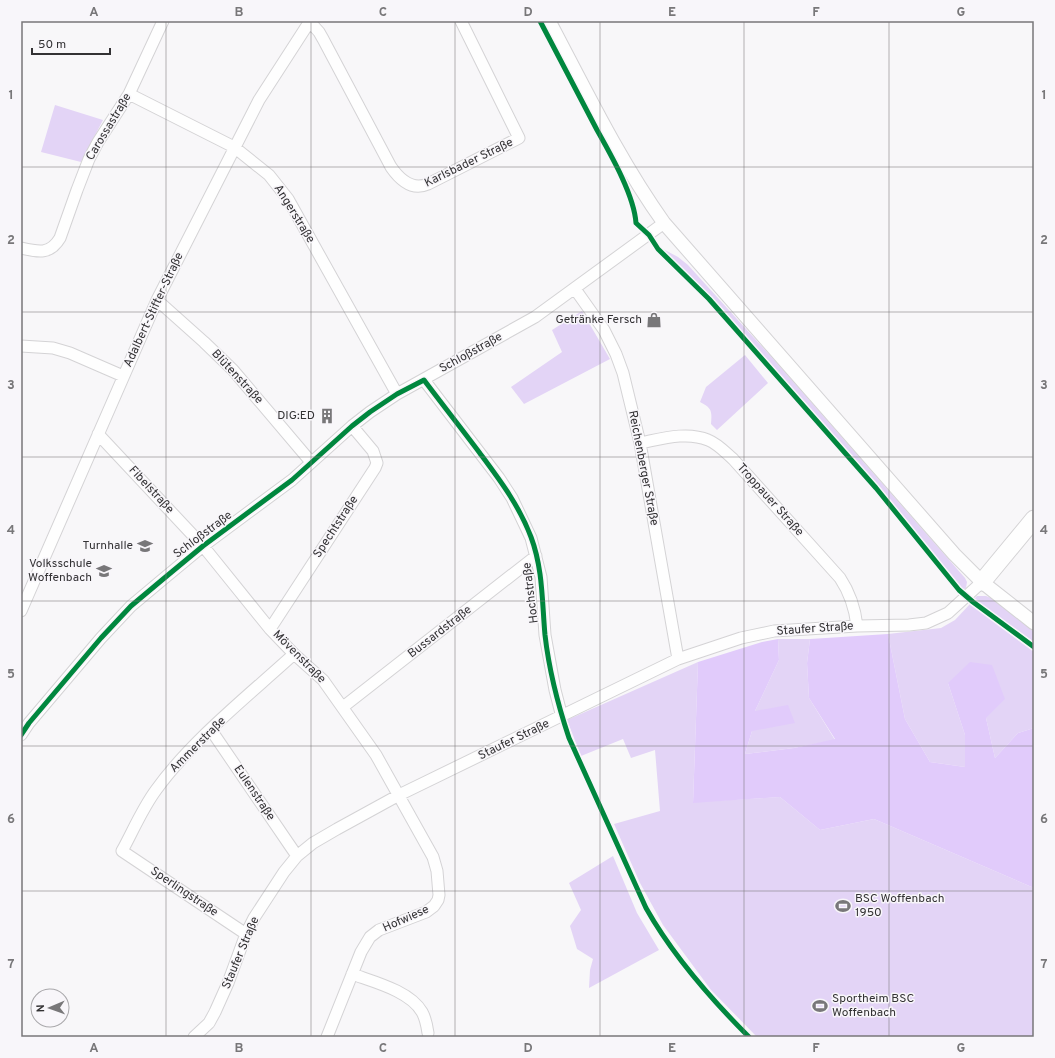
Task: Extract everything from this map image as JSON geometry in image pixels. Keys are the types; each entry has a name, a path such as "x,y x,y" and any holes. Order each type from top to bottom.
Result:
{"main road":[{"path":"982,582 1034,519"}],"street":[{"name":"Carossastraße","path":"21,248 42,252 56,246 89,159 98,142 129,94 163,21"},
{"name":"Karlsbader Straße","path":"310,22 323,39 391,167 402,180 409,185 416,187 428,184 519,138 461,21"},
{"path":"549,21 618,151 646,198 664,223 937,536 982,582 1034,623"},
{"name":"Adalbert-Stifter-Straße","path":"21,611 157,300 259,100 310,22"},
{"name":"Angerstraße","path":"129,94 234,147 269,175 288,199 397,394"},
{"name":"Schloßstraße","path":"21,735 25,720 132,606 203,546 286,485 352,426 397,394 535,317 664,223"},
{"name":"Reichenberger Straße","path":"575,288 604,330 616,354 630,401 640,443 678,659"},
{"name":"Blütenstraße","path":"157,300 233,370 311,462"},
{"path":"21,346 46,347 64,352 123,376"},
{"name":"Hochstraße","path":"424,380 499,478 512,498 531,538 541,577 545,635 548,655 562,717"},
{"name":"Spechtstraße","path":"270,629 375,468 377,463 373,451 352,426"},
{"name":"Fibelstraße","path":"98,434 203,546"},
{"name":"Troppauer Straße","path":"640,443 671,437 693,436 707,439 720,447 754,482 840,578 847,588 853,602 857,626"},
{"name":"Mövenstraße","path":"203,546 270,629 294,654 323,680 376,755 399,796"},
{"name":"Bussardstraße","path":"343,707 536,556"},
{"name":"Staufer Straße","path":"194,1037 209,1023 215,1012 228,983 246,934 254,918 284,872 297,856 313,843 399,796 678,659 741,638 765,633 857,626 910,625 932,621 955,609 982,582"},
{"name":"Ammerstraße","path":"122,851 155,791 179,762 211,730 294,654"},
{"name":"Eulenstraße","path":"211,730 297,856"},
{"name":"Hofwiese","path":"327,1037 361,952 370,937 379,930 426,912 434,906 438,900 437,871 433,857 399,796"},
{"name":"Sperlingstraße","path":"122,851 246,934"},
{"path":"352,974 384,985 414,1002 421,1011 426,1022 428,1033"}],"shaded area":[{"path":"55,105 103,120 81,162 41,152"},
{"path":"663,249 678,257 688,265 777,363 965,578 967,582 966,588 963,590 959,586 885,495 773,367 701,287"},
{"path":"582,311 610,359 524,404 511,387 562,352 552,330"},
{"path":"745,355 768,383 717,430 711,424 709,408 700,402 706,387"},
{"path":"977,596 986,596 991,598 1034,632 1034,642 974,599"},
{"path":"970,604 1034,652 1034,728 1018,733 995,758 986,718 948,683 965,735 965,767 930,762 905,719 888,634 941,628 955,620"},
{"path":"888,634 905,719 930,762 965,767 965,735 948,683 970,662 992,665 1005,699 986,718 995,758 1018,733 1034,728 1034,888 874,819 820,830 780,797 693,803 698,662 762,642 778,639 779,660 755,711 788,705 795,723 752,731 745,754 794,748 835,739 809,698 807,663 810,639"},
{"path":"778,639 810,639 807,663 809,698 835,740 794,748 745,754 752,731 755,711 779,660"},
{"name":"BSC Woffenbach 1950","path":"698,662 693,802 780,797 820,830 874,819 1034,888 1034,1037 757,1037 711,990 663,925 640,883 614,824 660,811 655,750 631,758 623,739 581,756 567,720"},
{"path":"613,856 637,913 659,950 589,988 590,970 593,959 577,949 570,926 581,910 569,883"}],"cycle path":[{"path":"540,21 621,175 631,200 636,223 649,235 658,249 709,299 876,488 959,590 1034,647"},
{"path":"21,735 29,723 101,638 131,606 203,546 292,480 352,426 370,412 397,394 424,380 501,482 515,503 526,525 538,561 549,661 554,687 565,726 569,738 646,908 680,960 706,992 749,1037"}],"place":[{"name":"Getränke Fersch","path":"654,320"},
{"name":"DIG:ED","path":"327,416"},
{"name":"Turnhalle","path":"145,546"},
{"name":"Volksschule Woffenbach","path":"104,571"},
{"name":"BSC Woffenbach 1950","path":"843,906"},
{"name":"Sportheim BSC Woffenbach","path":"820,1006"}]}
